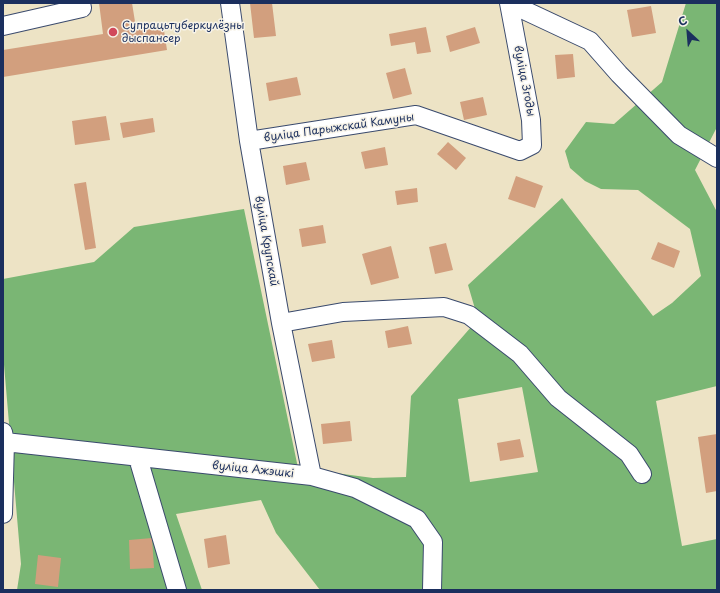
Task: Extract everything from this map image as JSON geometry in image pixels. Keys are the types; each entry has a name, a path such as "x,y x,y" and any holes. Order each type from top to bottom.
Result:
{"street":[{"path":"3,26 82,8 81,3"},
{"name":"вуліца Крупскай","path":"230,3 249,141 281,323 312,476"},
{"path":"509,3 590,41 619,74 678,135 717,158"},
{"name":"вуліца Згоды","path":"509,3 532,120 532,145 520,151"},
{"name":"вуліца Парыжскай Камуны","path":"249,141 416,115 520,151"},
{"path":"281,323 343,312 444,307 469,315 520,354 558,398 629,454 642,474"},
{"path":"3,514 4,437"},
{"name":"вуліца Ажэшкі","path":"4,437 138,458 312,476 354,488 417,518 433,542 432,590"},
{"path":"138,458 177,590"}],"green space":[{"path":"686,3 717,3 717,127 695,170 717,212 717,386 656,401 682,546 717,539 717,590 320,590 276,533 261,500 176,514 202,590 17,590 21,564 3,353 3,279 94,262 134,227 244,209 298,468 373,478 406,477 411,396 478,319 468,285 562,198 653,316 672,303 701,276 690,229 638,190 601,189 585,181 570,168 565,151 586,122 614,124 662,82","holes":["522,387 538,472 470,482 458,399"]}],"building":[{"path":"99,3 132,3 136,28 163,24 167,50 3,77 3,50 103,34"},
{"path":"250,3 272,3 276,36 254,38"},
{"path":"651,6 656,33 632,37 627,10"},
{"path":"426,27 431,52 417,54 415,42 391,46 389,34"},
{"path":"475,27 480,43 450,52 446,36"},
{"path":"573,54 575,77 557,79 555,55"},
{"path":"405,68 412,94 393,99 386,73"},
{"path":"297,77 301,95 269,101 266,83"},
{"path":"483,97 487,115 464,120 460,102"},
{"path":"106,116 110,140 75,145 72,121"},
{"path":"153,118 155,132 123,138 120,123"},
{"path":"448,142 466,158 456,170 437,154"},
{"path":"385,147 388,165 365,169 361,152"},
{"path":"306,162 310,180 286,185 283,166"},
{"path":"516,176 543,186 535,208 508,199"},
{"path":"86,182 96,248 85,250 74,184"},
{"path":"417,188 418,202 397,205 395,191"},
{"path":"323,225 326,243 302,247 299,229"},
{"path":"658,242 680,251 674,268 651,259"},
{"path":"446,243 453,270 435,274 429,247"},
{"path":"391,246 399,278 371,285 362,254"},
{"path":"408,326 412,344 388,348 385,331"},
{"path":"332,340 335,358 312,362 308,344"},
{"path":"350,421 352,441 323,444 321,424"},
{"path":"717,434 717,491 706,493 698,437"},
{"path":"520,439 524,457 500,461 497,443"},
{"path":"226,535 230,564 208,568 204,539"},
{"path":"152,538 154,568 130,569 129,540"},
{"path":"38,555 61,558 58,587 35,584"}],"place":[{"name":"Супрацьтуберкулёзны дыспансер","path":"113,32"}]}
